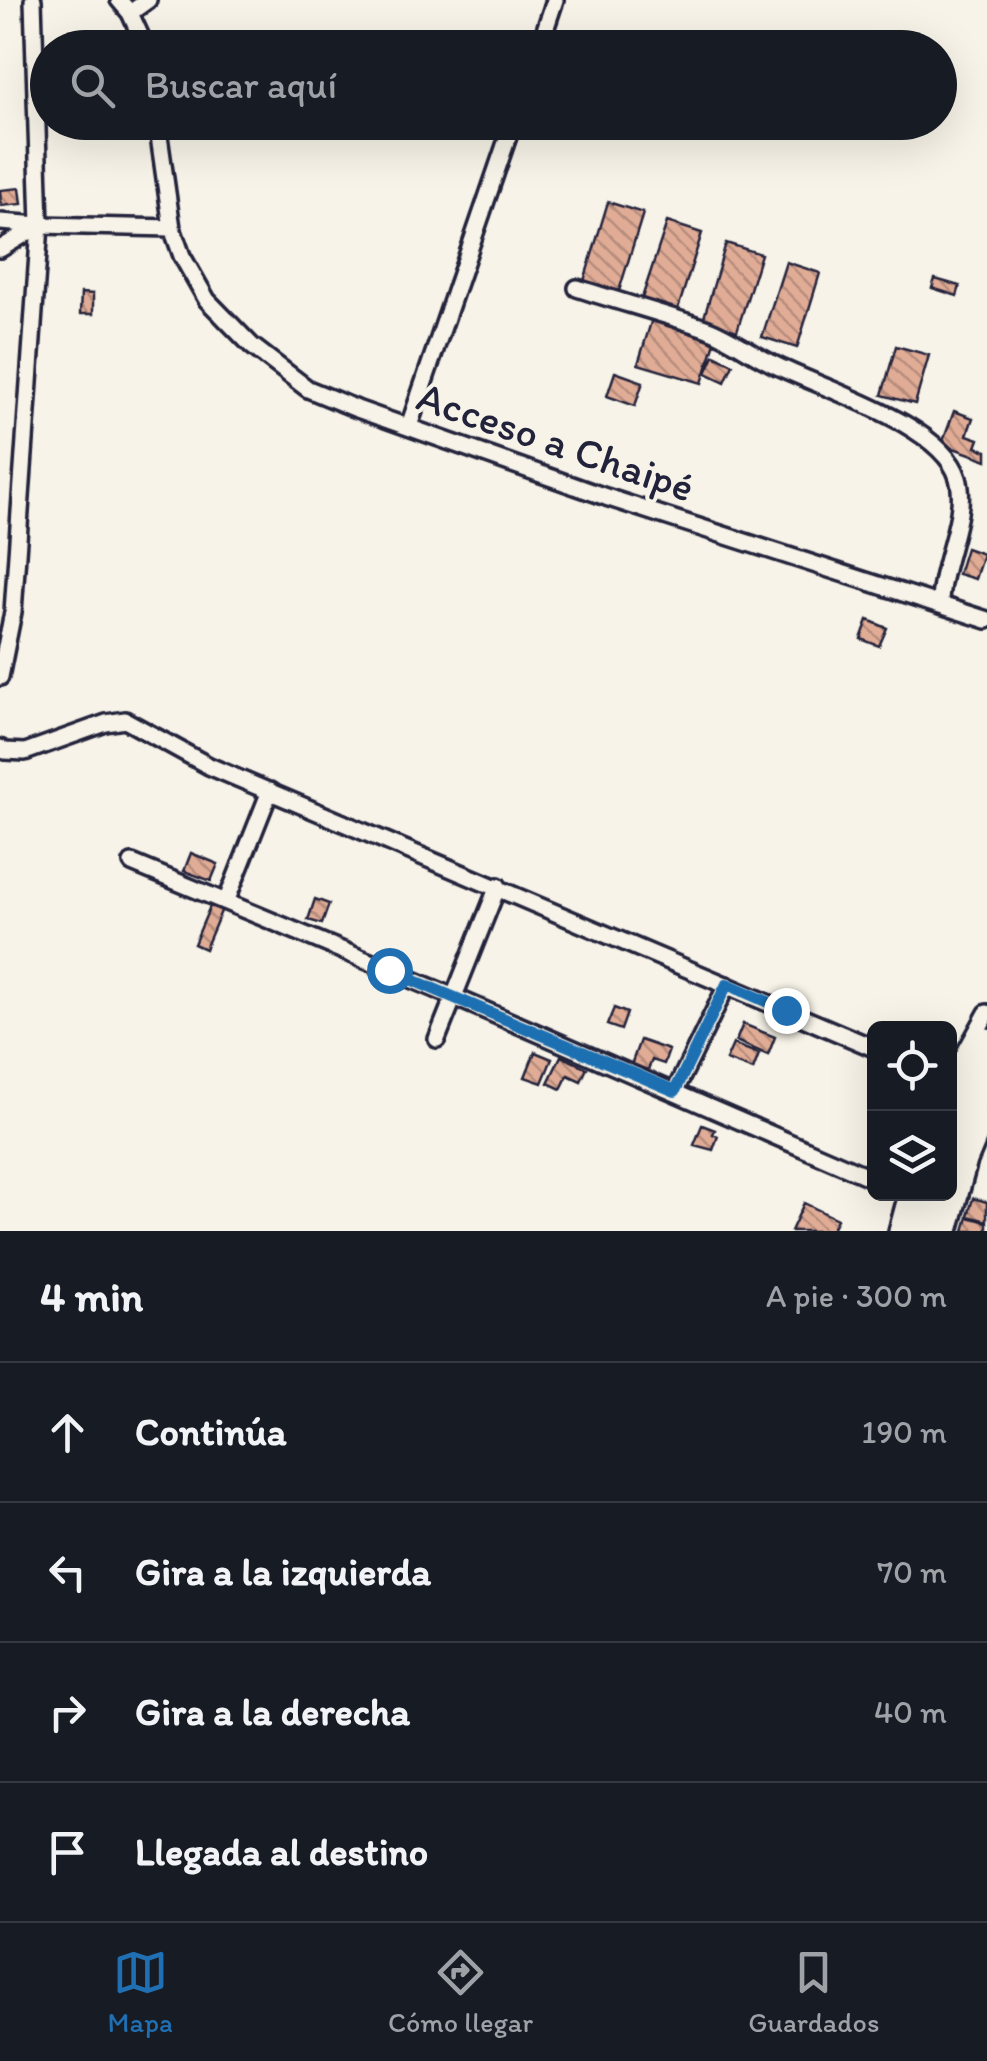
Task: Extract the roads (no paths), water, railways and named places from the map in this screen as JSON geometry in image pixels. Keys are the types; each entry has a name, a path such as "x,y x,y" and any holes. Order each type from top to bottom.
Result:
{"highway":[{"path":"953,1111 960,1090 984,1061"},
{"path":"957,1155 984,1061"},
{"path":"915,1231 921,1201"},
{"path":"924,1201 934,1231"}],"street":[{"path":"33,0 34,30"},
{"path":"137,30 124,6 148,0"},
{"path":"544,30 555,0"},
{"path":"0,677 40,225 37,140"},
{"name":"Acceso a Chaipé","path":"160,140 172,228 182,256 208,300 252,346 308,389 606,498 987,620"},
{"path":"409,426 507,140"},
{"path":"0,222 172,228"},
{"path":"0,249 40,225"},
{"path":"577,288 711,330 772,364 875,410 938,448 955,469 962,500 942,575 940,604"},
{"path":"0,748 25,752 125,720 209,766 867,1045"},
{"path":"226,902 270,791"},
{"path":"132,862 454,996 867,1176"},
{"path":"437,1039 498,886"},
{"path":"675,1091 727,984"},
{"path":"957,1067 987,1013"},
{"path":"950,1231 969,1161 987,1118"},
{"path":"897,1231 917,1201"}]}
